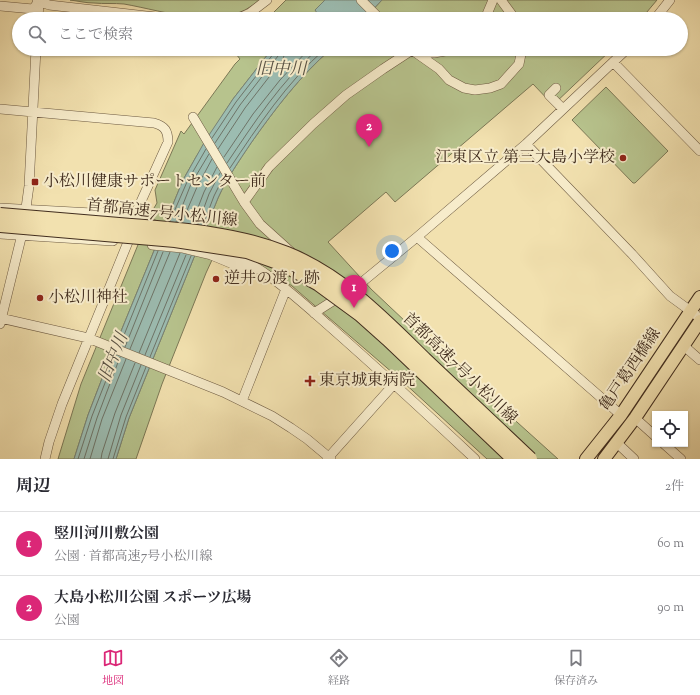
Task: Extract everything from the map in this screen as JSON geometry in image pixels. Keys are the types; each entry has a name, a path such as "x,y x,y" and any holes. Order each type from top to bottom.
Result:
{"highway":[{"name":"首都高速7号小松川線","path":"0,215 174,229 228,236 288,254 326,274 367,305 530,459"},
{"name":"首都高速7号小松川線","path":"0,225 175,240 247,252 283,264 319,284 360,314 514,459"}],"main road":[{"name":"亀戸葛西橋線","path":"604,459 636,418 684,346 697,317 700,297"},
{"name":"亀戸葛西橋線","path":"586,459 697,317"}],"street":[{"path":"251,12 267,0"},
{"path":"361,0 373,12"},
{"path":"488,12 493,0"},
{"path":"501,0 510,12"},
{"path":"660,12 670,0"},
{"path":"0,6 33,9 38,1"},
{"path":"38,1 38,12"},
{"path":"38,1 49,5 111,12"},
{"path":"36,56 26,210 22,236 0,320 88,338 242,401 291,428 307,439 328,458 394,384"},
{"path":"244,202 270,168 313,124 346,95 403,56"},
{"path":"421,56 439,69 450,80 464,88 475,90 490,88 501,84 519,64 521,56"},
{"path":"314,313 361,284 417,237 526,144 619,56"},
{"path":"613,62 700,151"},
{"path":"556,88 549,95 563,109"},
{"path":"0,108 154,123 161,125 168,133 168,142 134,217"},
{"path":"193,117 244,202 260,224 333,287"},
{"path":"526,144 632,254 670,296 697,317"},
{"path":"0,208 111,214 134,217 262,271 314,313 475,459"},
{"path":"0,234 128,242 182,248 226,256"},
{"path":"417,237 621,415"},
{"path":"46,459 49,442 62,404 128,242"},
{"path":"242,401 286,289"},
{"path":"684,346 700,360"},
{"path":"636,418 652,433"},
{"path":"617,443 634,459"},
{"path":"667,447 681,459"}],"green space":[{"path":"70,0 259,0 240,12 162,12 124,4 91,3"},
{"path":"286,0 325,0 315,10 317,12 274,12"},
{"path":"382,0 657,0 647,12 371,12"},
{"path":"238,56 267,56 233,99 183,180 108,363 88,415 74,459 58,459 81,384 151,213 157,203 155,190 181,131 184,134 240,59"},
{"path":"323,56 605,56 553,105 533,84 395,202 386,192 328,242 371,289 558,459 487,459 401,380 292,286 264,268 218,247 206,273 162,384 136,459 116,459 129,418 218,198 233,170 251,143 279,105"},
{"path":"606,87 668,151 635,183 633,183 572,120"}],"water":[{"name":"旧中川","path":"325,0 382,0 371,12 316,12 315,10"},
{"name":"旧中川","path":"267,56 323,56 298,82 279,105 233,170 218,198 129,418 116,459 74,459 88,415 108,363 183,180 205,141 233,99"}],"place":[{"name":"大島小松川公園 スポーツ広場","path":"369,147"},
{"name":"江東区立 第三大島小学校","path":"623,158"},
{"name":"小松川健康サポートセンター前","path":"35,182"},
{"name":"逆井の渡し跡","path":"216,279"},
{"name":"小松川神社","path":"40,298"},
{"name":"竪川河川敷公園","path":"354,308"},
{"name":"東京城東病院","path":"310,381"}]}
